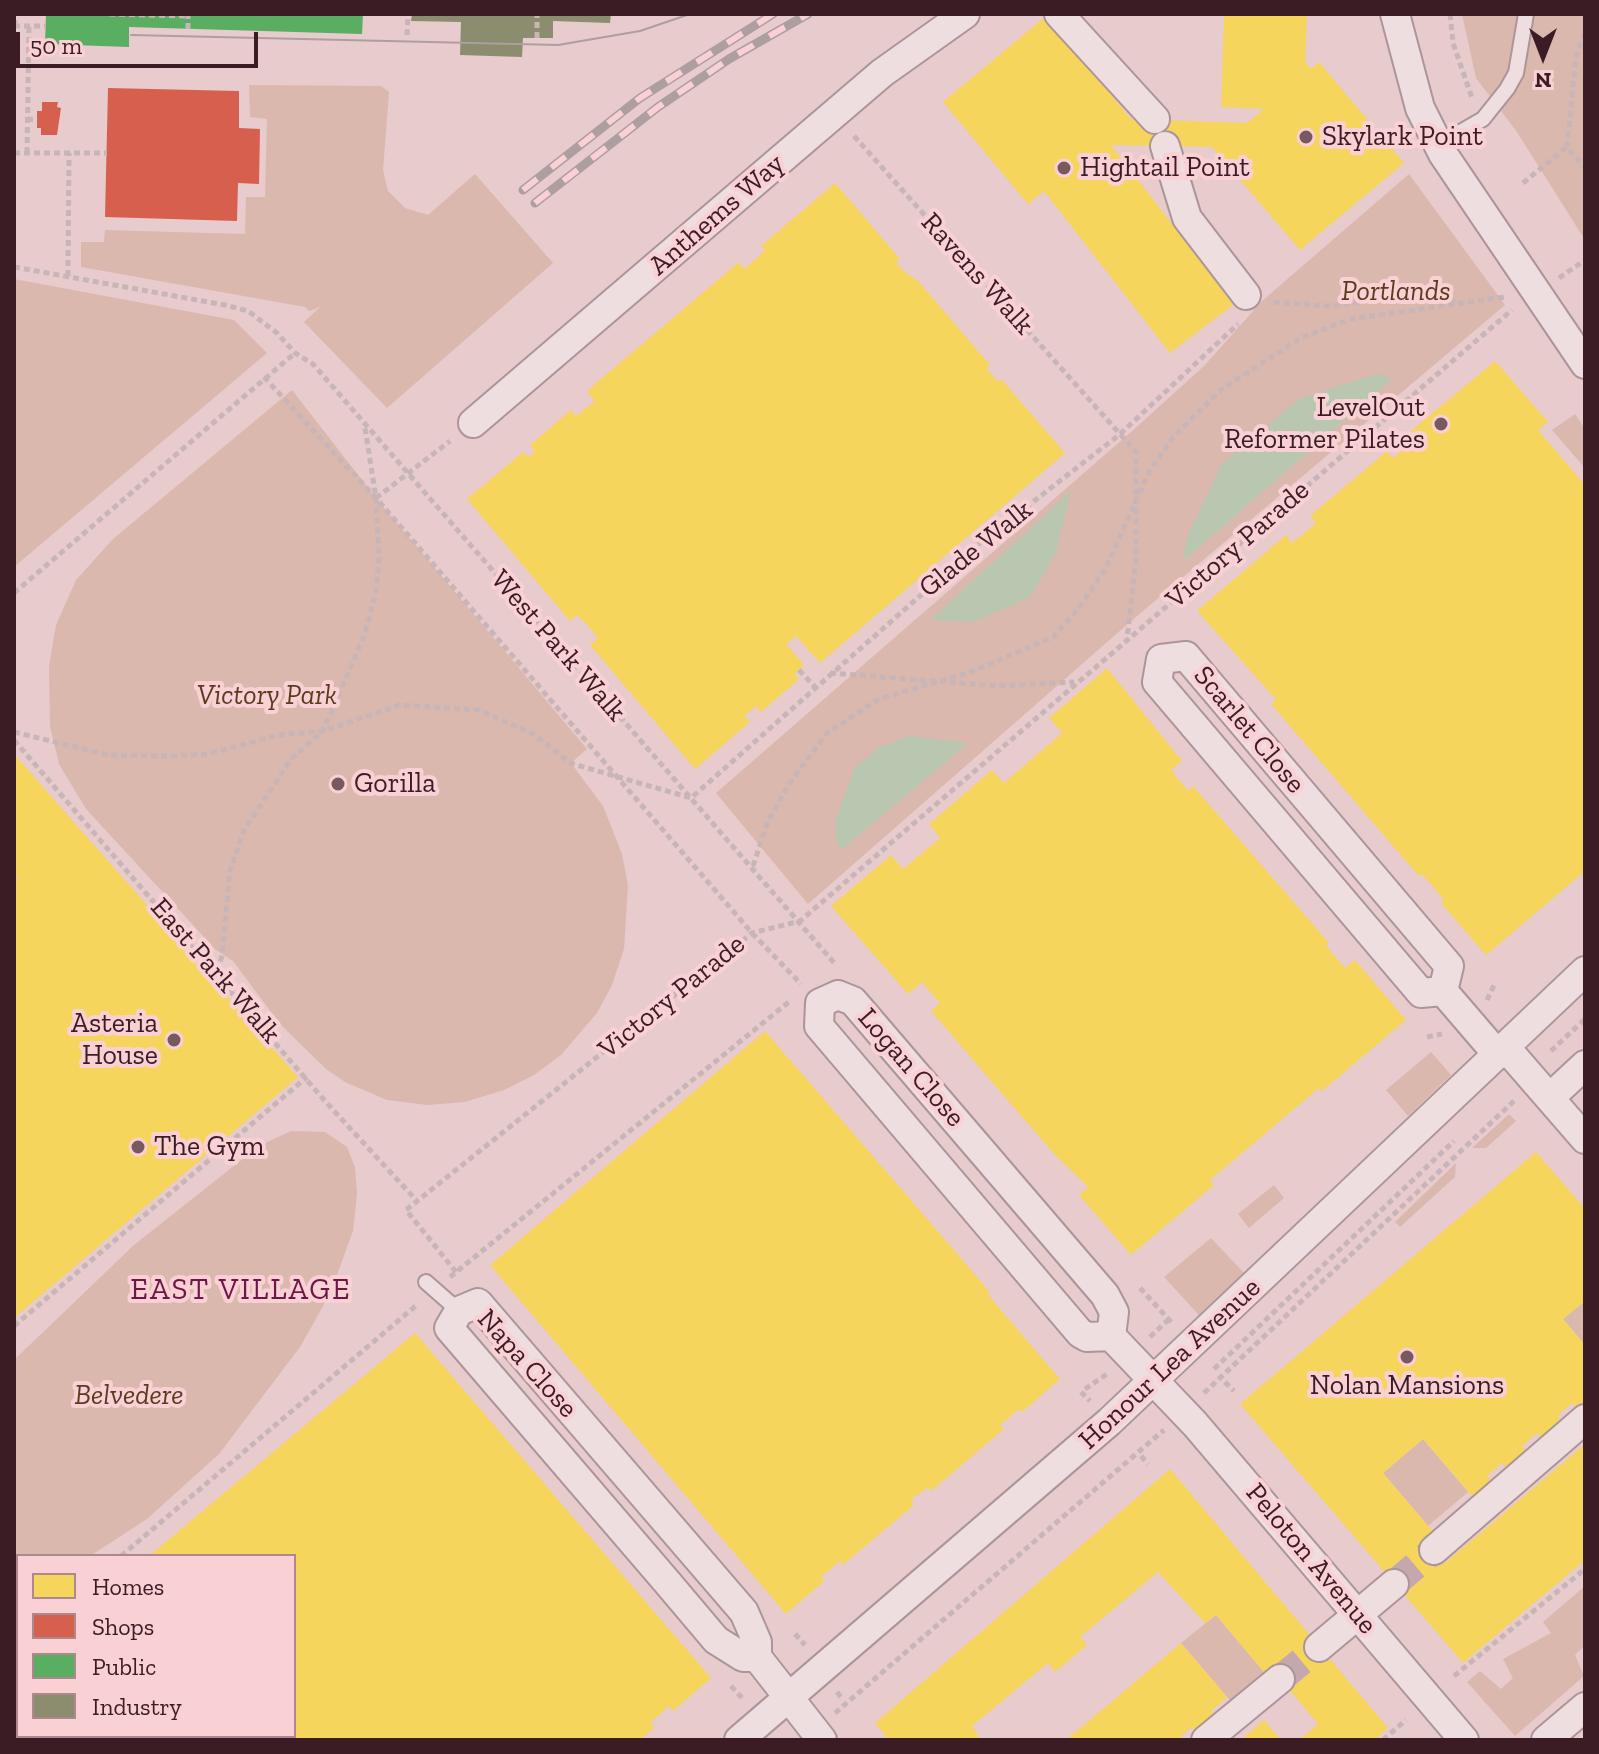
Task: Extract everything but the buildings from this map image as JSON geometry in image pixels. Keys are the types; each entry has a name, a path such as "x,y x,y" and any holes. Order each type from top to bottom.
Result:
{"street":[{"name":"Anthems Way","path":"473,423 882,73 965,14"},
{"path":"1059,14 1155,119"},
{"path":"1395,14 1420,108 1438,145 1585,364"},
{"path":"1165,146 1187,218 1243,308"},
{"name":"Scarlet Close","path":"1186,656 1449,966 1443,991 1421,993 1365,935 1157,682 1161,659 1186,656"},
{"name":"Honour Lea Avenue","path":"739,1740 1155,1379 1585,971"},
{"path":"1443,991 1585,1139"},
{"name":"Logan Close","path":"838,995 853,1001 1105,1295 1114,1312 1111,1336 1098,1338 1080,1333 1031,1278 819,1026 813,996 838,995"},
{"path":"1557,1091 1585,1065"},
{"name":"Napa Close","path":"757,1657 743,1657 716,1640 696,1617 449,1328 459,1311 478,1303 700,1556 744,1612 757,1642 757,1657 822,1740"},
{"path":"1111,1336 1155,1379"},
{"name":"Peloton Avenue","path":"1155,1379 1464,1740"},
{"path":"1434,1550 1585,1419"},
{"path":"1319,1647 1394,1584"},
{"path":"1206,1740 1280,1679"},
{"path":"1546,1740 1585,1707"}],"lane":[{"path":"1438,145 1483,119 1516,73 1526,14"},
{"path":"430,1286 459,1311"}],"path":[{"path":"15,14 14,26 46,26"},
{"path":"109,14 188,15 188,29"},
{"path":"407,35 408,14"},
{"path":"537,14 537,38"},
{"path":"1450,14 1453,43 1483,119"},
{"path":"27,153 29,26"},
{"path":"1523,183 1567,147 1576,57 1585,33"},
{"name":"Ravens Walk","path":"836,113 1136,452 1136,560 1127,639"},
{"path":"27,119 37,120"},
{"path":"1567,147 1585,168"},
{"path":"14,153 107,153"},
{"path":"68,276 69,153"},
{"path":"1552,283 1582,262"},
{"name":"West Park Walk","path":"14,267 248,311 277,333 295,353 313,364 836,964 813,996"},
{"path":"753,866 768,821 789,784 827,733 879,699 1001,661 1053,637 1078,609 1105,570 1150,470 1174,436 1222,389 1301,338 1351,319 1511,295"},
{"path":"1243,308 1262,301 1329,306 1409,296 1465,302"},
{"name":"Glade Walk","path":"691,798 814,686 980,543 1119,435 1243,308"},
{"name":"Victory Parade","path":"417,1201 752,933 800,921 1508,313"},
{"path":"14,593 295,353"},
{"path":"123,1554 411,1309 430,1286 456,1272 813,996 752,933 376,498 264,377"},
{"path":"376,498 473,423"},
{"path":"217,971 222,956 230,871 244,830 292,758 323,731 364,636 376,592 379,558 376,498 364,425"},
{"path":"799,670 814,686"},
{"path":"829,673 998,686 1075,682"},
{"path":"14,732 108,755 171,756 208,754 279,735 323,731 400,705 479,710 535,735 570,763 691,798"},
{"name":"East Park Walk","path":"14,740 417,1201"},
{"path":"1548,1054 1585,1019"},
{"path":"14,1326 307,1077"},
{"path":"1214,1369 1463,1133"},
{"path":"417,1201 406,1210 456,1272"},
{"path":"469,1262 474,1268"},
{"path":"1140,1288 1179,1330"},
{"path":"411,1309 418,1317"},
{"path":"1147,1340 1169,1319"},
{"path":"1085,1389 1114,1368"},
{"path":"1225,1382 1234,1391"},
{"path":"1141,1456 1148,1464"},
{"path":"1454,1676 1585,1569"},
{"path":"1383,1740 1406,1720"}],"green space":[{"path":"1462,14 1585,14 1585,240 1517,132 1476,78"},
{"path":"249,85 381,86 389,92 383,170 388,191 405,208 428,215 475,174 553,263 387,408 304,322 320,307 309,311 305,307 81,267 81,242 104,242 105,230 245,234 246,197 265,197 267,119 250,117"},
{"name":"Portlands","path":"1409,174 1505,305 1130,622 808,904 716,793 1131,432 1204,366 1262,301","holes":["1390,380 1184,560 1187,538"]},
{"path":"14,279 234,320 267,353 14,567"},
{"name":"Victory Park","path":"292,390 376,498 587,749 571,763 603,806 622,854 628,885 624,949 612,985 597,1013 561,1055 534,1075 504,1090 465,1102 427,1105 387,1100 345,1082 326,1069 280,1024 233,961 216,950 86,809 59,764 50,726 49,666 56,625 76,580 113,539"},
{"path":"1575,414 1585,429 1585,468 1552,430"},
{"path":"1431,1052 1451,1075 1408,1116 1386,1090"},
{"path":"1509,1114 1516,1121 1486,1148 1472,1148"},
{"name":"Belvedere","path":"291,1131 325,1132 347,1147 355,1167 357,1194 353,1231 330,1294 300,1347 219,1454 147,1519 93,1554 16,1554 14,1581 14,1360 134,1245 259,1146"},
{"path":"1456,1163 1455,1177 1400,1227 1395,1222"},
{"path":"1274,1185 1284,1198 1249,1228 1238,1214"},
{"path":"1211,1238 1244,1273 1199,1315 1164,1277"},
{"path":"1585,1301 1585,1345 1563,1319"},
{"path":"1423,1439 1468,1492 1428,1526 1383,1473"},
{"path":"1585,1586 1585,1645 1575,1655 1584,1676 1515,1736 1467,1682 1480,1671 1501,1689 1513,1678 1503,1659 1551,1633 1543,1622"},
{"path":"1216,1615 1268,1677 1234,1705 1181,1643"}],"shaded area":[{"path":"1380,373 1391,380 1183,561 1187,537 1221,465 1300,398"},
{"path":"1071,491 1056,553 1029,598 973,622 930,620"},
{"path":"909,736 968,743 841,850 836,843 835,820 855,767 880,747"}],"tunnel":[{"path":"1394,1584 1434,1550"},
{"path":"1280,1679 1319,1647"}],"tram line":[{"path":"131,35 558,45 640,31 690,14"}],"railway":[{"path":"523,190 640,98 773,14"},
{"path":"535,203 658,107 729,59 808,14"}],"place":[{"name":"Skylark Point","path":"1306,137"},
{"name":"Hightail Point","path":"1064,168"},
{"name":"LevelOut Reformer Pilates","path":"1441,424"},
{"name":"Gorilla","path":"338,784"},
{"name":"Asteria House","path":"174,1040"},
{"name":"The Gym","path":"138,1147"},
{"name":"Nolan Mansions","path":"1407,1357"}],"district":[{"name":"EAST VILLAGE","path":"241,1290"}]}
